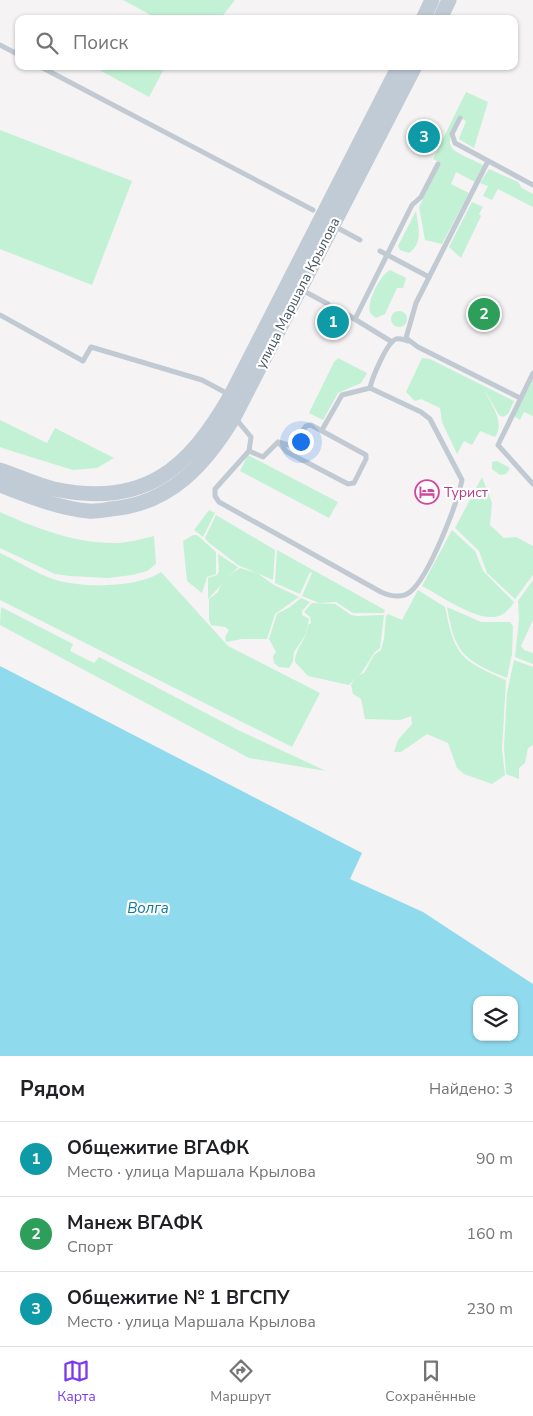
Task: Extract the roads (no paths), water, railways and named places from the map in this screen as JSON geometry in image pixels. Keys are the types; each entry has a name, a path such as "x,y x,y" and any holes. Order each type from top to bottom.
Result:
{"main road":[{"path":"425,15 432,0"},
{"path":"442,15 449,0"},
{"name":"улица Маршала Крылова","path":"0,485 50,504 90,511 130,508 154,498 180,483 198,468 220,441 234,417 396,70"},
{"name":"улица Маршала Крылова","path":"0,470 52,489 91,495 125,491 147,484 169,472 185,459 207,435 333,225 413,70"}],"lane":[{"path":"0,46 15,53"},
{"path":"47,70 313,210"},
{"path":"460,118 452,134 455,142 533,185"},
{"path":"408,341 406,333 412,323 416,303 488,161"},
{"path":"355,319 412,205 421,197 438,164"},
{"path":"333,225 360,240"},
{"path":"380,251 429,277"},
{"path":"294,290 328,304"},
{"path":"348,315 392,342"},
{"path":"0,316 83,361 91,347 202,380 231,395"},
{"path":"370,388 372,377 392,342 398,339 408,341 520,398"},
{"path":"533,373 498,445 533,484"},
{"path":"234,417 251,437 249,451 215,489 215,496 219,502 381,592 393,596 410,592 424,574 449,519 462,480 430,419 422,412 370,388 342,395 322,430"},
{"path":"311,425 366,455 366,460 351,484 288,452 278,442 292,446 306,426 311,425"},
{"path":"249,451 263,457 278,442"}],"water":[{"name":"Волга","path":"0,666 362,853 350,879 423,912 533,984 533,1056 0,1056"}],"place":[{"name":"Общежитие № 1 ВГСПУ","path":"424,137"},
{"name":"Манеж ВГАФК","path":"484,314"},
{"name":"Общежитие ВГАФК","path":"333,322"},
{"name":"Турист","path":"427,492"}]}
